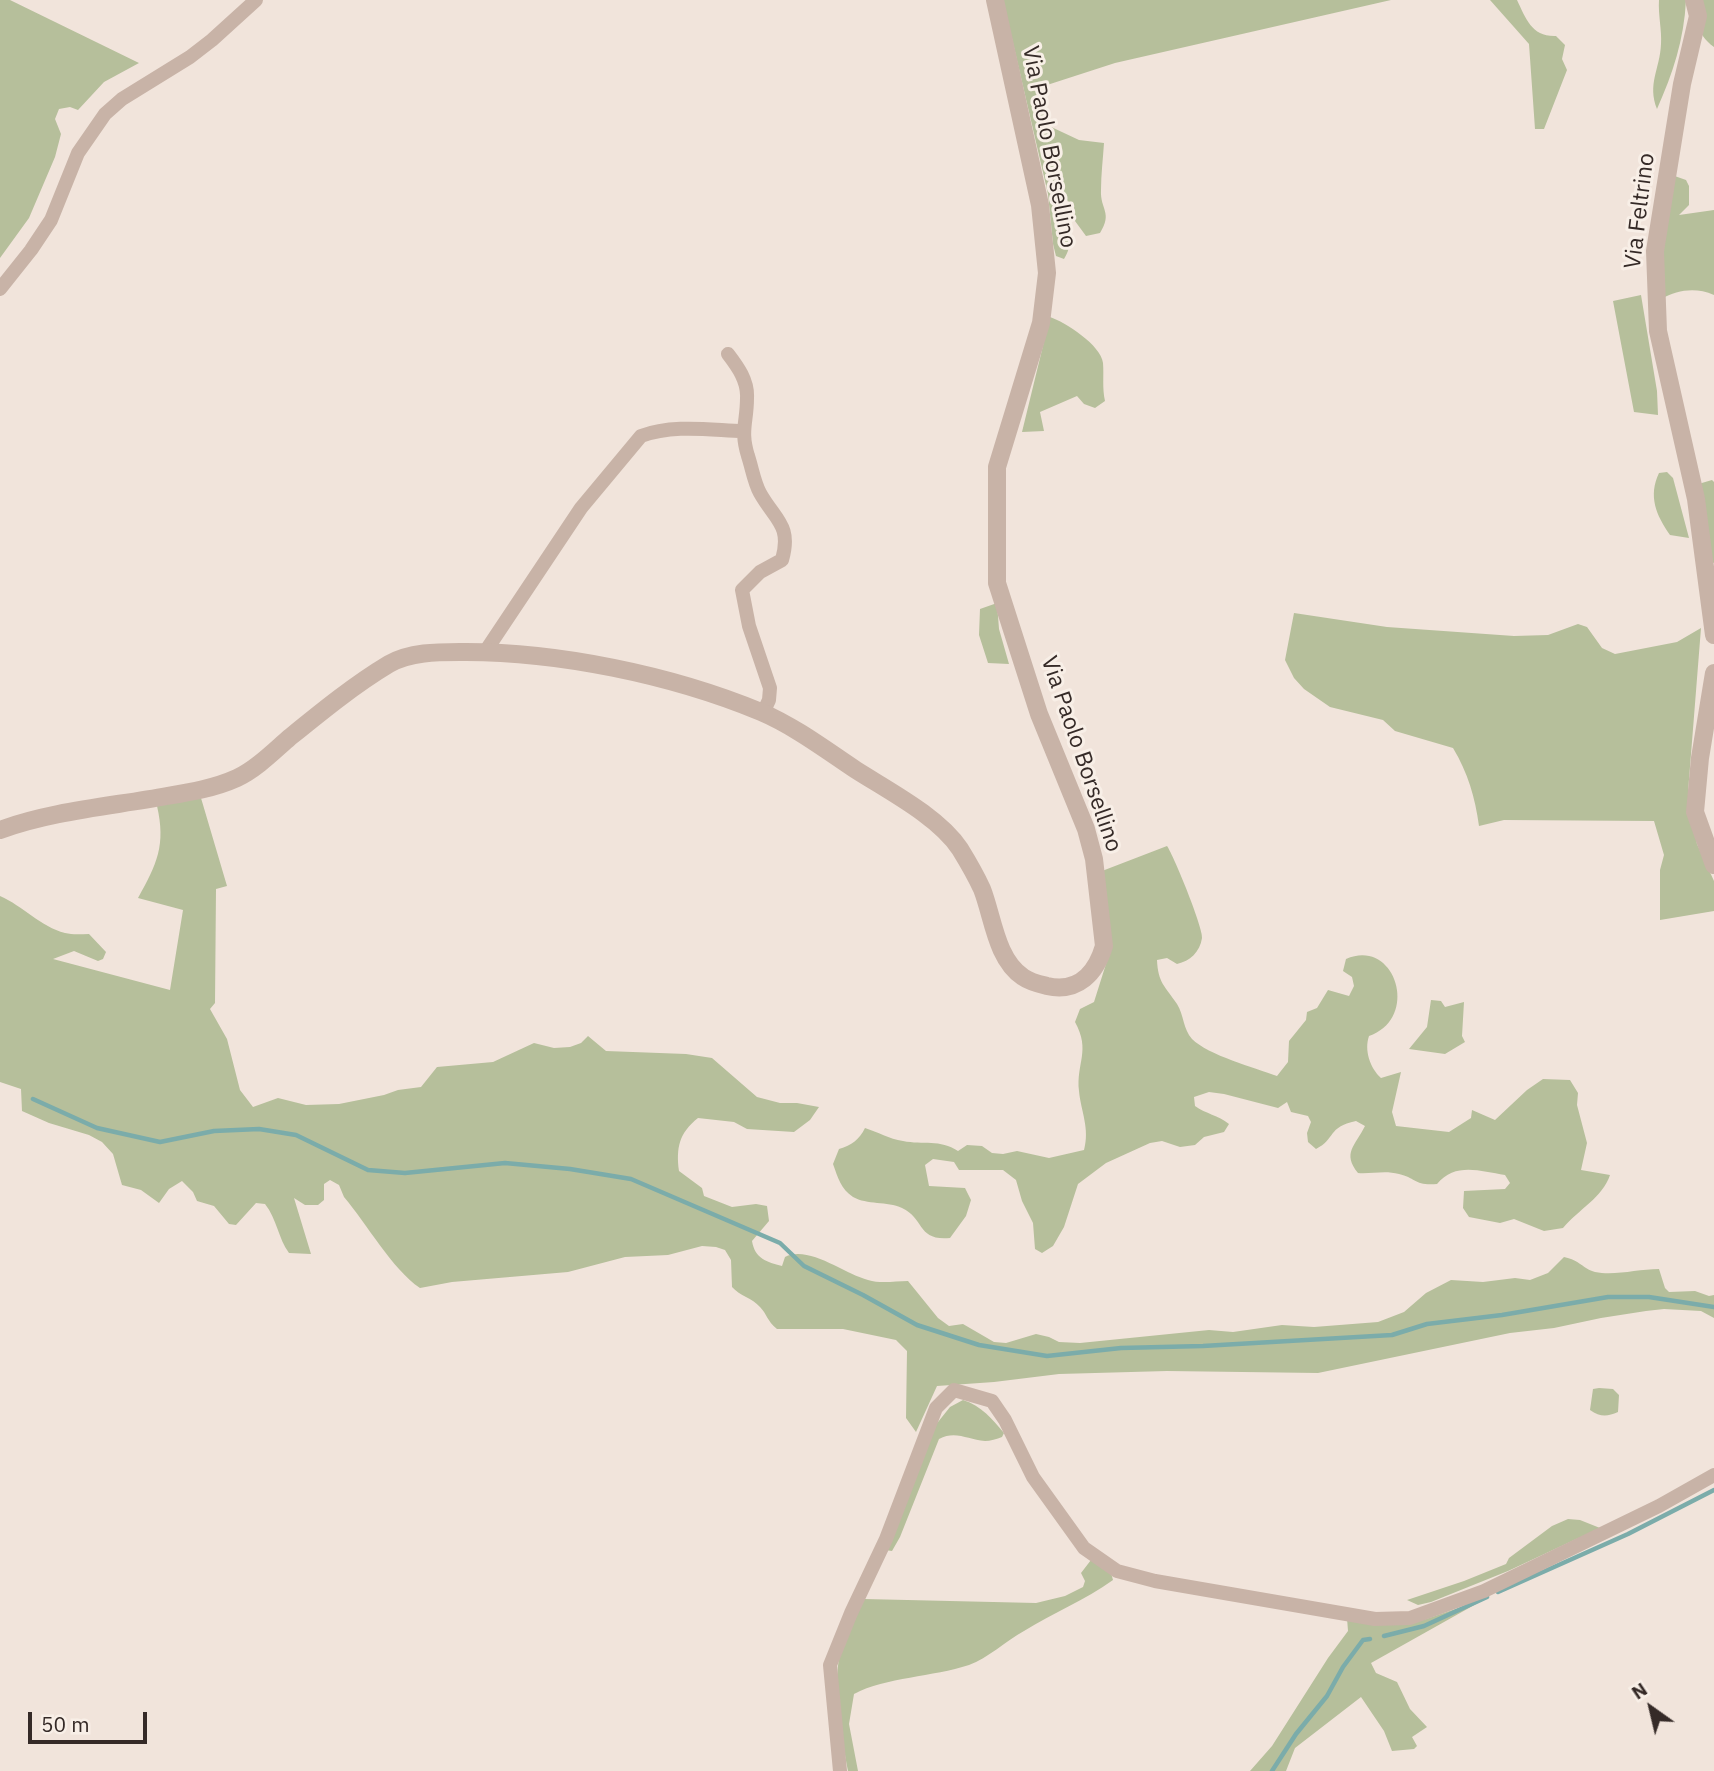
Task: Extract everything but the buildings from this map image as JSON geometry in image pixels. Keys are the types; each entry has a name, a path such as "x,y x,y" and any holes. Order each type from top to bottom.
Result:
{"street":[{"path":"0,289 51,220 78,153 105,114 122,99 197,52 256,0"},
{"name":"Via Paolo Borsellino","path":"0,830 63,815 206,789 239,778 333,704 393,662 420,654 485,652 539,655 635,673 707,693 763,713 811,740 911,806 936,824 958,845 982,890 1001,948 1019,975 1030,982 1067,987 1081,982 1092,973 1104,946 1094,859 1082,816 1039,714 997,583 996,467 1041,323 1047,273 1038,194 995,0"},
{"name":"Via Feltrino","path":"1694,0 1698,16 1682,84 1655,251 1658,331 1696,499 1714,635"},
{"path":"728,354 744,379 748,396 743,441 758,491 782,521 786,540 782,560 760,572 742,590 749,626 770,688 769,700 763,713"},
{"path":"485,652 581,508 641,436 654,431 674,429 743,431"},
{"path":"1714,673 1700,758 1695,812 1714,865"},
{"path":"839,1771 830,1665 891,1526 936,1408 954,1390 992,1401 1005,1420 1033,1477 1084,1548 1117,1571 1155,1581 1375,1619 1410,1618 1484,1591 1659,1506 1714,1475"}],"green space":[{"path":"0,0 10,0 139,63 104,82 78,110 70,107 59,109 55,119 61,134 55,157 29,218 0,258"},
{"path":"1003,0 1391,0 1115,63 1044,86 1047,125 1079,140 1104,143 1101,197 1106,215 1104,226 1100,233 1086,236 1075,221 1065,198 1070,244 1064,259 1056,256 1053,244 1048,194"},
{"path":"1490,0 1517,0 1535,30 1548,36 1556,36 1565,45 1562,59 1567,70 1544,129 1535,129 1529,44"},
{"path":"1659,0 1686,0 1677,56 1657,109 1653,92 1661,44"},
{"path":"1699,0 1714,0 1714,47 1701,32 1698,21"},
{"path":"1669,174 1686,180 1689,186 1689,205 1679,215 1714,210 1714,295 1687,291 1661,299 1657,251"},
{"path":"1641,295 1657,391 1658,415 1634,412 1613,301"},
{"path":"1050,317 1081,335 1101,356 1105,401 1095,408 1084,404 1077,396 1040,412 1044,431 1022,432"},
{"path":"1667,472 1673,478 1689,538 1670,535 1657,513 1654,497 1656,481 1659,473"},
{"path":"1712,480 1714,563 1709,561 1695,485"},
{"path":"997,603 999,629 1009,664 988,663 979,635 980,609"},
{"path":"1294,613 1387,627 1514,636 1548,635 1578,624 1587,627 1602,648 1615,654 1677,642 1701,628 1688,792 1697,844 1714,881 1714,911 1660,920 1660,870 1664,855 1654,821 1504,820 1479,826 1470,786 1453,748 1395,731 1383,720 1330,707 1304,689 1294,678 1285,660"},
{"path":"201,798 227,886 216,889 215,1003 210,1009 227,1039 240,1090 253,1107 278,1098 306,1105 339,1104 384,1095 421,1087 437,1067 493,1062 534,1043 554,1048 570,1047 581,1043 588,1036 606,1051 686,1054 712,1058 757,1097 780,1103 819,1107 810,1120 794,1132 747,1129 734,1122 698,1118 687,1129 680,1142 679,1171 702,1188 704,1196 732,1207 756,1204 767,1206 769,1221 752,1241 759,1256 782,1266 785,1257 805,1255 868,1280 908,1281 938,1318 949,1326 963,1324 994,1342 1006,1343 1036,1334 1059,1342 1080,1343 1209,1330 1233,1332 1282,1325 1314,1327 1378,1322 1404,1312 1426,1293 1451,1280 1530,1280 1548,1273 1564,1257 1595,1272 1619,1273 1659,1269 1669,1292 1695,1291 1714,1295 1714,1318 1701,1311 1646,1311 1510,1333 1318,1373 1167,1371 1059,1374 937,1386 916,1432 906,1418 907,1351 896,1340 843,1329 777,1329 757,1304 732,1287 731,1260 725,1250 716,1247 702,1246 668,1255 625,1257 568,1272 452,1282 420,1288 390,1258 344,1197 339,1185 330,1180 324,1184 324,1200 318,1205 305,1205 294,1198 311,1254 289,1253 265,1204 256,1203 236,1225 229,1224 214,1206 197,1201 193,1192 182,1181 169,1189 159,1203 141,1190 122,1185 113,1154 102,1142 22,1111 21,1089 0,1082 0,896 56,930 71,934 89,934 106,952 103,959 98,961 74,951 53,959 170,990 183,910 138,898 158,854 160,820 157,806"},
{"path":"1167,846 1188,893 1202,938 1197,952 1186,961 1177,964 1167,958 1157,960 1158,968 1163,984 1179,1008 1189,1035 1199,1045 1277,1076 1288,1062 1289,1041 1306,1020 1307,1012 1317,1008 1328,990 1349,996 1354,986 1352,977 1343,971 1346,959 1363,955 1378,959 1389,969 1395,982 1397,998 1394,1013 1385,1027 1369,1036 1368,1053 1381,1078 1401,1072 1392,1112 1396,1126 1449,1132 1471,1118 1472,1110 1495,1120 1543,1079 1570,1080 1578,1093 1577,1105 1587,1143 1581,1170 1610,1175 1602,1190 1563,1228 1544,1231 1514,1219 1500,1223 1469,1217 1463,1208 1464,1191 1505,1189 1510,1183 1505,1175 1460,1170 1444,1177 1437,1184 1430,1184 1394,1173 1358,1173 1353,1166 1351,1155 1365,1126 1356,1121 1340,1126 1316,1149 1308,1142 1307,1133 1311,1122 1308,1116 1291,1112 1287,1102 1278,1108 1209,1092 1194,1097 1195,1106 1229,1124 1224,1132 1204,1137 1195,1145 1180,1147 1162,1141 1150,1143 1106,1163 1078,1184 1064,1227 1053,1246 1042,1253 1035,1249 1033,1223 1022,1201 1016,1180 1003,1170 959,1170 954,1162 933,1159 925,1165 929,1186 965,1188 971,1200 966,1216 950,1238 939,1238 926,1233 915,1218 902,1208 864,1201 849,1194 840,1183 833,1164 839,1149 855,1142 865,1128 898,1140 938,1144 958,1151 967,1145 982,1146 992,1153 1017,1151 1049,1158 1084,1150 1086,1127 1079,1081 1083,1049 1075,1022 1080,1009 1094,1002 1111,948 1102,871"},
{"path":"1431,1000 1441,1001 1445,1007 1464,1002 1462,1036 1465,1042 1445,1054 1409,1049 1427,1027"},
{"path":"1593,1389 1613,1389 1619,1395 1618,1412 1604,1415 1590,1410"},
{"path":"963,1400 986,1414 1004,1433 1002,1437 985,1441 951,1435 939,1439 900,1537 892,1551 885,1550 934,1427 950,1407"},
{"path":"1568,1519 1580,1520 1600,1528 1508,1571 1431,1602 1418,1605 1407,1600 1506,1564 1509,1558 1552,1526"},
{"path":"1091,1560 1111,1573 1113,1580 1035,1624 983,1658 955,1669 880,1684 854,1694 849,1724 858,1771 848,1771 838,1706 838,1666 845,1641 864,1599 1036,1603 1065,1596 1083,1587 1085,1581 1081,1573"},
{"path":"1485,1599 1371,1663 1376,1673 1397,1682 1410,1709 1427,1727 1412,1737 1417,1746 1414,1749 1392,1751 1384,1731 1361,1697 1295,1748 1286,1771 1250,1771 1272,1746 1348,1631 1347,1618 1423,1620"}],"waterway":[{"path":"33,1099 97,1128 160,1142 214,1131 259,1129 296,1135 368,1170 405,1173 505,1163 570,1169 631,1179 780,1243 804,1266 917,1325 979,1345 1047,1356 1121,1348 1392,1335 1427,1324 1502,1315 1608,1297 1649,1297 1714,1307"},
{"path":"1498,1592 1628,1534 1714,1490"},
{"path":"1384,1636 1424,1626 1487,1597"},
{"path":"1272,1771 1296,1734 1327,1696 1343,1667 1363,1640 1370,1639"}]}
